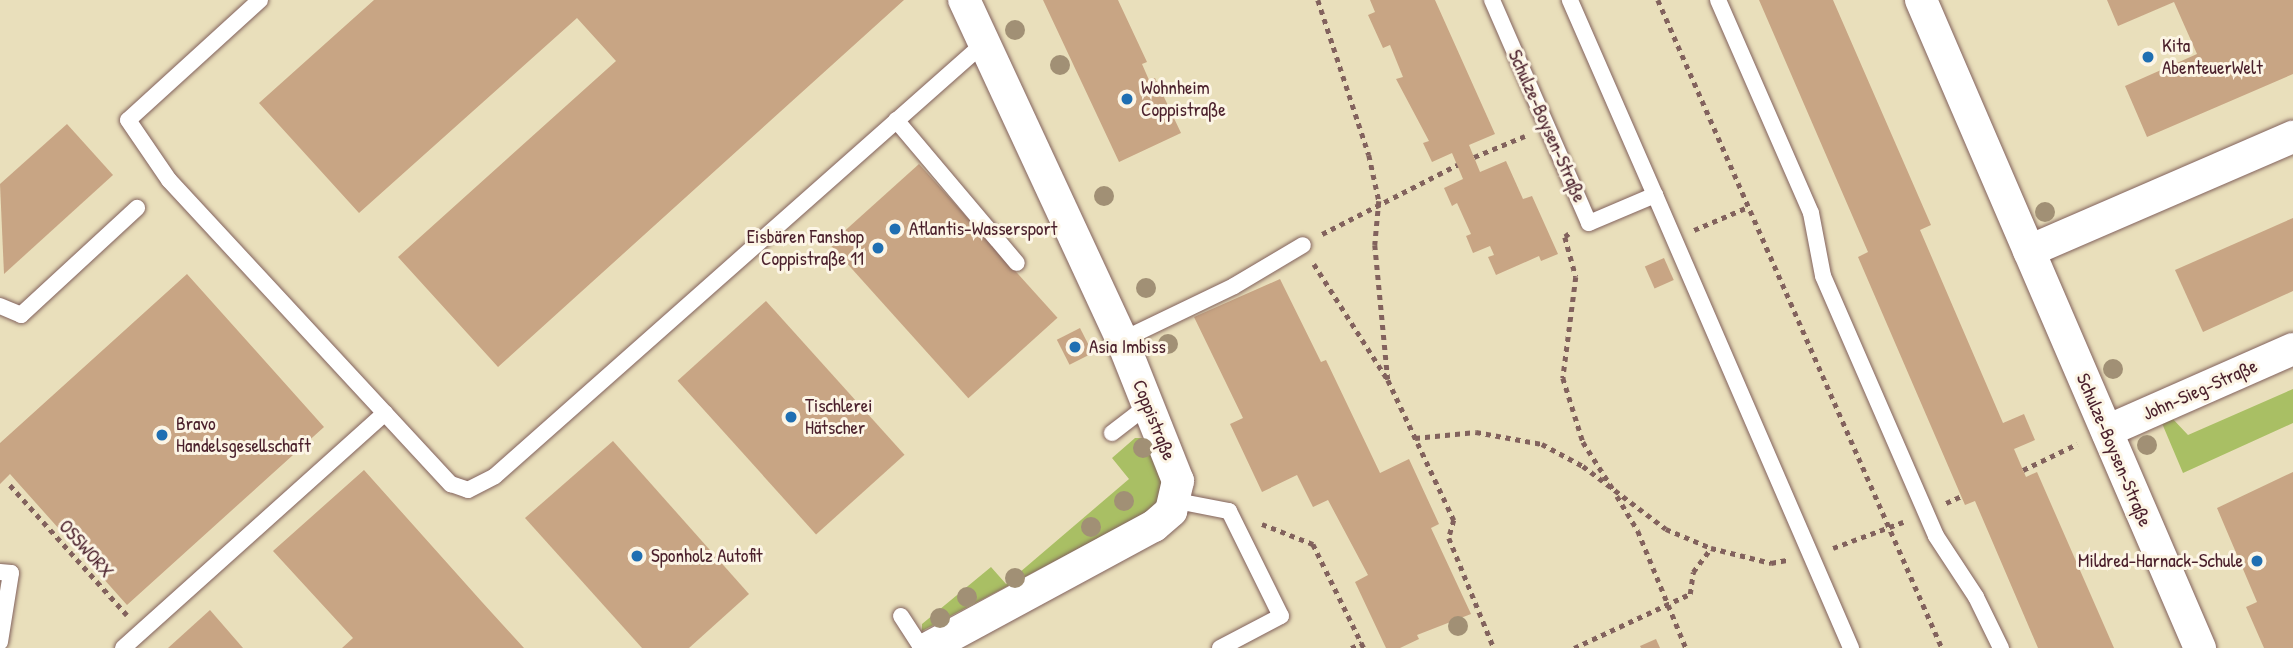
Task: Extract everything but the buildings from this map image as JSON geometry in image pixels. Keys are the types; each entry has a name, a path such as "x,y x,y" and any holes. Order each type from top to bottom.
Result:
{"street":[{"name":"Coppistraße","path":"964,0 1122,340 1178,481 1177,501"},
{"name":"Schulze-Boysen-Straße","path":"1921,0 2200,648"},
{"path":"2029,251 2293,137"},
{"name":"John-Sieg-Straße","path":"2107,431 2293,349"},
{"path":"928,648 1154,526 1177,501"}],"lane":[{"path":"260,0 128,120 169,180 451,484 468,490 495,476 984,43"},
{"name":"Schulze-Boysen-Straße","path":"1492,0 1589,223 1655,195"},
{"path":"1570,0 1813,555 1851,648"},
{"path":"1718,0 1811,213 1823,276 1925,512 2001,648"},
{"path":"896,120 1017,262"},
{"path":"0,306 21,315 137,208"},
{"path":"1122,340 1234,286 1303,245"},
{"path":"1112,433 1147,406"},
{"path":"122,648 385,413"},
{"path":"1177,501 1228,511 1281,616 1220,648"},
{"path":"0,572 11,573 0,642"},
{"path":"901,616 922,648"}],"path":[{"path":"1318,0 1369,155 1379,201 1375,245 1388,380"},
{"path":"1658,0 1941,648"},
{"path":"1474,157 1520,138"},
{"path":"1457,165 1379,201 1303,245 1388,380 1454,520 1449,538 1494,648"},
{"path":"1674,238 1748,207"},
{"path":"1565,237 1576,276 1563,378 1583,442 1638,531 1686,648"},
{"path":"1415,438 1476,432 1542,444 1583,467 1666,529 1711,548 1771,563 1813,555 1890,527 1962,496"},
{"path":"2023,470 2077,444"},
{"name":"OSSWORX","path":"10,485 142,631"},
{"path":"1228,511 1313,544 1363,645 1351,648"},
{"path":"1574,648 1667,607 1689,594 1693,572 1711,548"}],"green space":[{"path":"2293,389 2293,423 2183,473 2161,421 2171,417 2188,435"},
{"path":"1135,438 1147,438 1162,471 1164,494 1152,510 922,631 922,624 991,567 1006,584 1129,479 1112,458"}],"place":[{"name":"Kita AbenteuerWelt","path":"2148,57"},
{"name":"Wohnheim Coppistraße","path":"1127,99"},
{"name":"Atlantis-Wassersport","path":"895,229"},
{"name":"Eisbären Fanshop Coppistraße 11","path":"878,248"},
{"name":"Asia Imbiss","path":"1075,347"},
{"name":"Tischlerei Hätscher","path":"791,417"},
{"name":"Bravo Handelsgesellschaft","path":"162,435"},
{"name":"Sponholz Autofit","path":"637,556"},
{"name":"Mildred-Harnack-Schule","path":"2257,561"}]}
